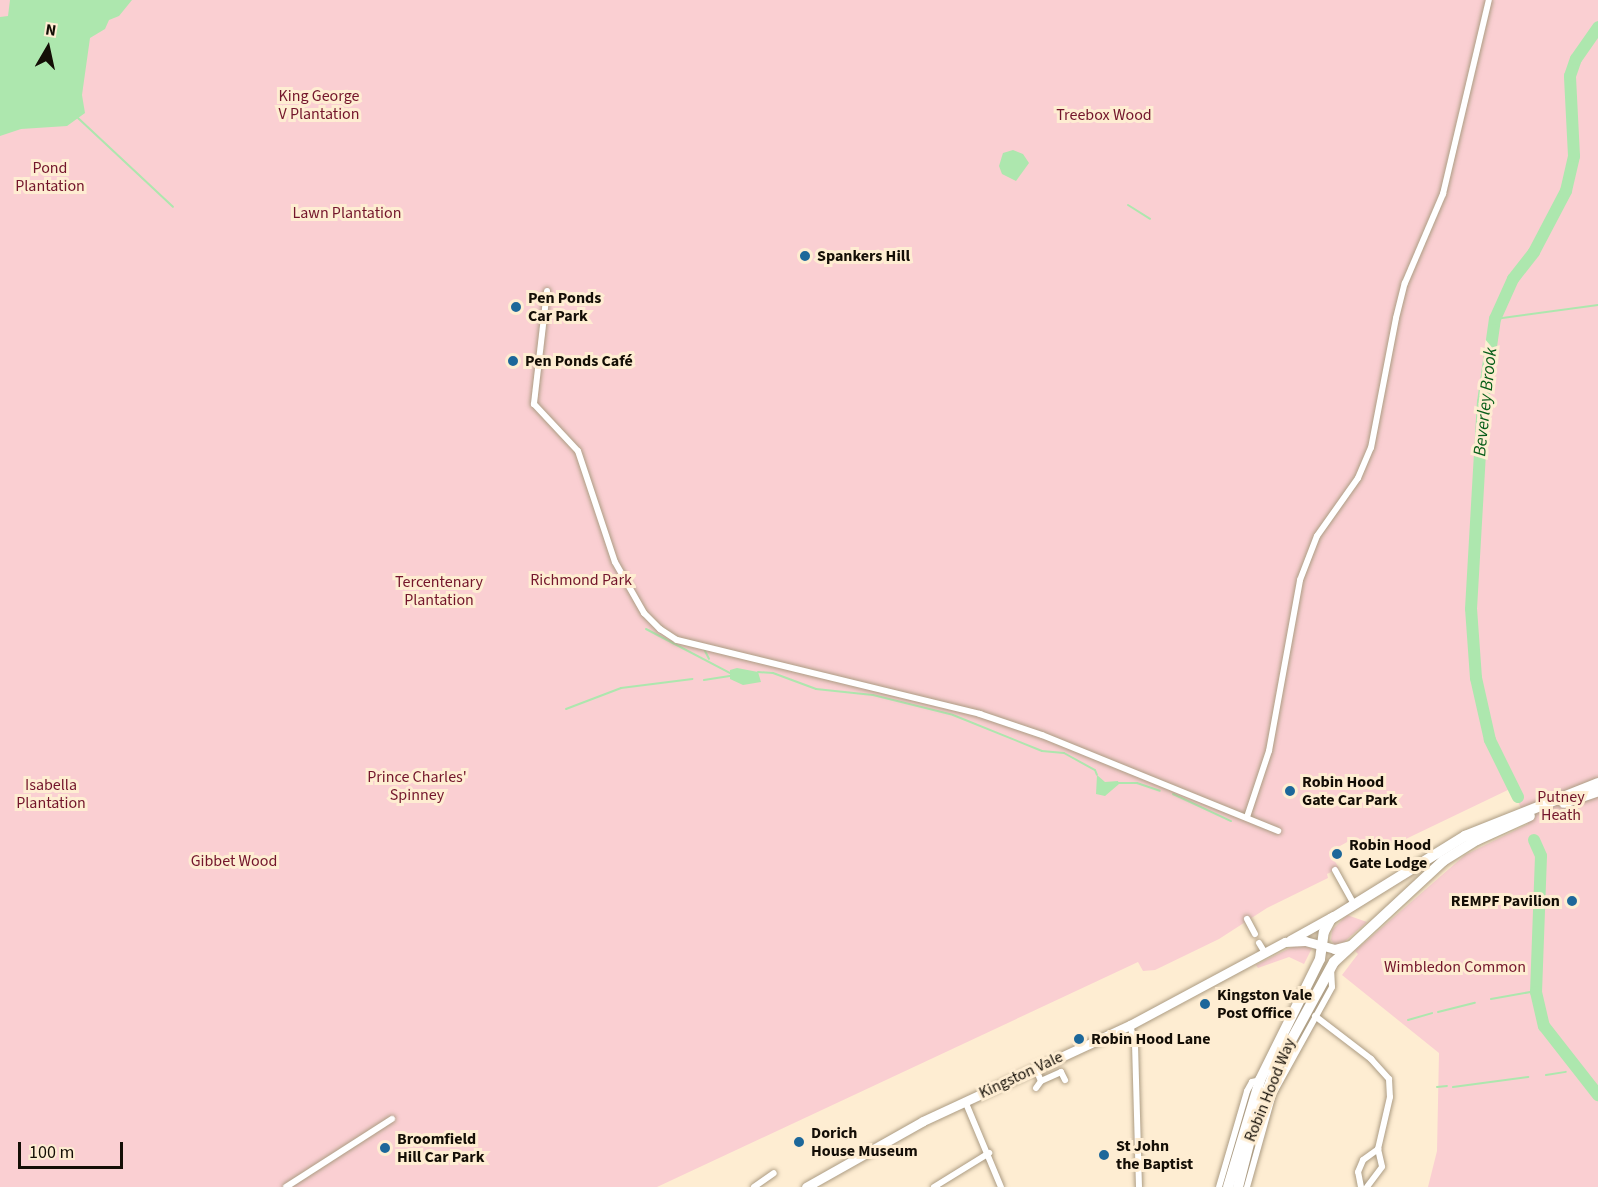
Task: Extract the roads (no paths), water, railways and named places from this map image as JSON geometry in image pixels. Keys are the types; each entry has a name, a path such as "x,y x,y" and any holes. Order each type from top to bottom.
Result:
{"highway":[{"path":"1323,946 1325,929 1334,916 1354,904 1475,836 1598,783"},
{"path":"1350,945 1437,866 1475,836 1598,791"},
{"name":"Robin Hood Way","path":"1238,1187 1268,1085 1294,1031 1331,967 1350,945"},
{"name":"Robin Hood Way","path":"1228,1187 1255,1082 1323,946"}],"main road":[{"name":"Kingston Vale","path":"806,1187 964,1101 1130,1025 1334,916"},
{"path":"1285,942 1305,941 1338,950 1350,945"}],"street":[{"path":"1247,818 1269,751 1300,580 1317,536 1358,478 1371,447 1401,301 1443,194 1489,0"},
{"path":"547,291 534,404 578,451 615,562 644,613 668,635 980,714 1278,831"},
{"path":"1335,870 1354,904"},
{"path":"1247,919 1255,934"},
{"path":"1259,943 1265,953"},
{"name":"Robin Hood Way","path":"1247,1187 1274,1094 1333,985 1331,967"},
{"path":"1315,1016 1371,1059 1389,1079 1390,1097 1378,1149 1382,1167 1367,1187"},
{"path":"1130,1025 1135,1044 1139,1187"},
{"path":"1035,1067 1041,1081"},
{"path":"1036,1088 1041,1081 1061,1072 1065,1080"},
{"name":"Robin Hood Way","path":"1219,1187 1234,1126 1255,1082"},
{"path":"964,1101 989,1153 1001,1187"},
{"path":"286,1187 392,1119"},
{"path":"1361,1187 1358,1172 1362,1160 1378,1149"},
{"path":"934,1187 989,1153"},
{"path":"754,1187 774,1173"},
{"path":"763,1180 767,1187"}],"waterway":[{"name":"Beverley Brook","path":"1518,797 1490,740 1476,678 1471,609 1483,402 1495,319 1513,279 1534,252 1566,191 1574,156 1570,76 1576,59 1598,27"},
{"path":"78,118 173,207"},
{"path":"1128,205 1150,219"},
{"path":"1495,319 1598,305"},
{"path":"646,629 730,673"},
{"path":"704,649 709,659"},
{"path":"758,672 773,673 816,689 873,695 953,715 1042,751 1064,753 1095,770 1097,775"},
{"path":"704,680 730,676"},
{"path":"566,709 621,688 692,679"},
{"path":"1118,783 1137,783 1160,791"},
{"path":"1173,794 1231,821"},
{"name":"Beverley Brook","path":"1534,840 1541,856 1536,992 1544,1026 1598,1095"},
{"path":"1491,999 1536,991"},
{"path":"1438,1012 1475,1003"},
{"path":"1408,1020 1432,1013"},
{"path":"1546,1075 1566,1072"},
{"path":"1453,1087 1528,1077"},
{"path":"1437,1087 1447,1086"}],"place":[{"name":"Spankers Hill","path":"805,256"},
{"name":"Pen Ponds Car Park","path":"516,307"},
{"name":"Pen Ponds Café","path":"513,361"},
{"name":"Robin Hood Gate Car Park","path":"1290,791"},
{"name":"Robin Hood Gate Lodge","path":"1337,854"},
{"name":"REMPF Pavilion","path":"1572,901"},
{"name":"Kingston Vale Post Office","path":"1205,1004"},
{"name":"Robin Hood Lane","path":"1079,1039"},
{"name":"Dorich House Museum","path":"799,1142"},
{"name":"Broomfield Hill Car Park","path":"385,1148"},
{"name":"St John the Baptist","path":"1104,1155"}],"park label":[{"name":"King George V Plantation","path":"319,105"},
{"name":"Treebox Wood","path":"1104,115"},
{"name":"Pond Plantation","path":"50,177"},
{"name":"Lawn Plantation","path":"347,213"},
{"name":"Richmond Park","path":"581,580"},
{"name":"Tercentenary Plantation","path":"439,591"},
{"name":"Prince Charles' Spinney","path":"417,786"},
{"name":"Isabella Plantation","path":"51,794"},
{"name":"Putney Heath","path":"1561,806"},
{"name":"Gibbet Wood","path":"234,861"},
{"name":"Wimbledon Common","path":"1455,967"}]}
